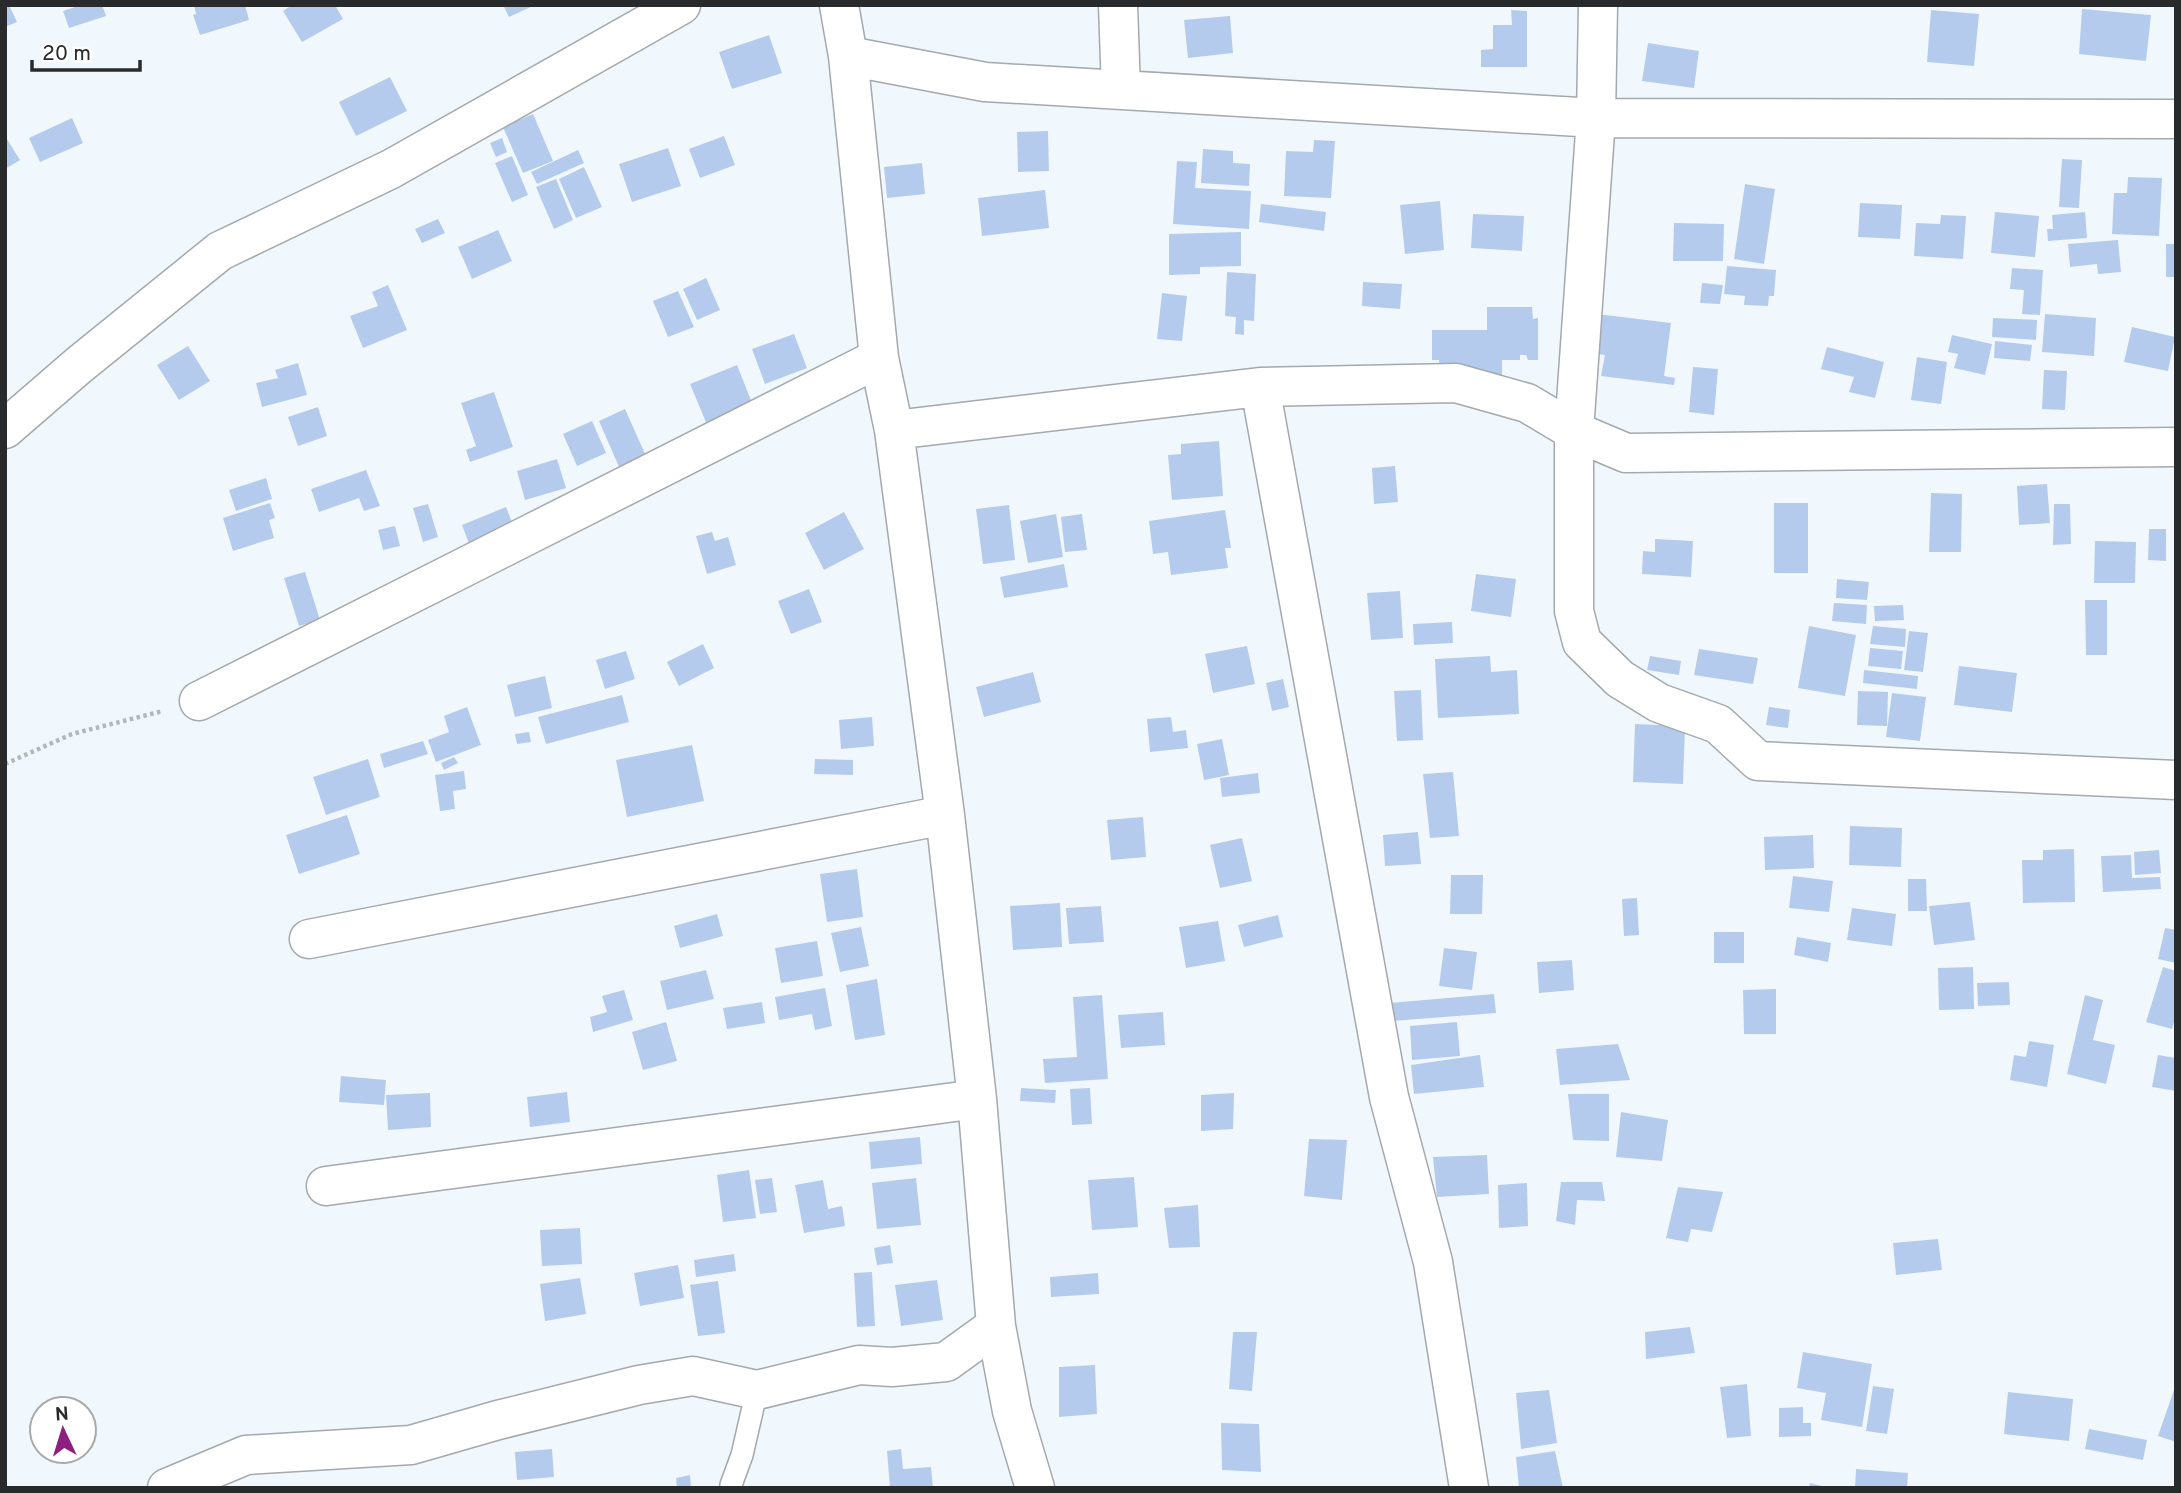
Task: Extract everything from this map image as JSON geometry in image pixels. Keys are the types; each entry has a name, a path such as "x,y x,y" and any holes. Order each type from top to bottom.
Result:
{"street":[{"path":"5,429 79,365 220,251 391,169 681,5"},
{"path":"839,5 848,56 878,358 894,430 945,815 977,1099 996,1326 1012,1411 1035,1488"},
{"path":"1118,5 1121,90"},
{"path":"1598,5 1596,118 1574,431 1574,611 1582,642 1620,679 1659,703 1718,724 1758,761 2176,780"},
{"path":"848,56 985,82 1596,118 2176,119"},
{"path":"199,701 878,358"},
{"path":"894,430 1260,387 1457,383 1527,403 1574,431 1626,453 2176,447"},
{"path":"1260,387 1390,1097 1433,1262 1469,1488"},
{"path":"309,939 945,815"},
{"path":"326,1186 977,1099"},
{"path":"167,1488 246,1455 411,1445 639,1385 693,1376 757,1390 859,1365 892,1367 946,1362 996,1326"}],"lane":[{"path":"731,1485 742,1455 757,1390"}],"path":[{"path":"5,764 72,734 199,701"}],"building":[{"path":"5,5 9,5 17,22 5,27"},
{"path":"81,5 102,5 106,16 69,28 63,11"},
{"path":"194,5 245,5 249,20 200,35 193,15 196,14"},
{"path":"292,5 335,5 343,19 302,42 283,11"},
{"path":"503,5 535,5 509,17"},
{"path":"2082,9 2151,15 2146,61 2079,54"},
{"path":"1511,10 1527,11 1527,67 1481,67 1481,50 1493,49 1493,25 1512,25"},
{"path":"1931,10 1979,14 1974,66 1927,62"},
{"path":"1230,16 1233,53 1188,58 1184,20"},
{"path":"769,35 782,73 732,89 719,52"},
{"path":"1648,43 1699,51 1694,88 1642,81"},
{"path":"390,77 407,111 356,136 339,102"},
{"path":"533,114 553,161 523,173 503,127"},
{"path":"72,118 83,143 40,162 29,138"},
{"path":"1048,131 1049,171 1018,172 1017,132"},
{"path":"5,136 20,160 5,169"},
{"path":"724,136 735,165 700,178 689,149"},
{"path":"502,138 507,152 496,157 490,143"},
{"path":"1314,140 1335,141 1331,198 1284,196 1286,151 1313,152"},
{"path":"668,148 681,186 632,202 619,164"},
{"path":"1203,149 1233,151 1233,163 1250,164 1249,186 1201,183"},
{"path":"578,150 584,163 537,184 531,172"},
{"path":"512,156 528,195 512,202 495,163"},
{"path":"2062,159 2082,160 2079,208 2059,207"},
{"path":"1177,161 1197,162 1195,188 1251,191 1249,229 1173,224"},
{"path":"922,163 925,194 887,198 884,167"},
{"path":"584,167 602,207 576,218 559,179"},
{"path":"2128,177 2162,178 2159,236 2112,234 2114,193 2127,193"},
{"path":"556,179 573,220 554,229 536,187"},
{"path":"1745,184 1775,189 1764,264 1734,259"},
{"path":"1045,190 1049,228 982,236 978,198"},
{"path":"1440,201 1444,250 1405,254 1400,205"},
{"path":"1860,203 1902,205 1900,239 1858,237"},
{"path":"1261,204 1326,212 1324,231 1259,222"},
{"path":"1995,212 2039,216 2035,257 1991,253"},
{"path":"2085,212 2087,238 2048,241 2047,229 2053,229 2052,215"},
{"path":"1473,214 1524,216 1522,251 1471,248"},
{"path":"1941,215 1966,216 1963,259 1914,256 1916,223 1940,224"},
{"path":"438,219 445,233 422,243 415,229"},
{"path":"1674,223 1724,224 1723,261 1673,261"},
{"path":"498,230 512,261 472,279 458,247"},
{"path":"1241,232 1241,266 1200,267 1200,274 1169,275 1169,234"},
{"path":"2118,240 2121,272 2098,274 2097,264 2070,267 2068,244"},
{"path":"2166,244 2176,244 2176,277 2166,277"},
{"path":"1727,266 1776,270 1774,296 1769,296 1768,306 1744,305 1745,296 1724,294"},
{"path":"2012,268 2043,270 2040,315 2022,314 2024,290 2010,289"},
{"path":"1227,272 1256,274 1254,321 1244,320 1244,335 1235,334 1236,317 1225,316"},
{"path":"706,278 720,310 697,320 683,289"},
{"path":"1363,282 1402,284 1400,309 1362,306"},
{"path":"1702,283 1723,285 1720,304 1700,303"},
{"path":"388,285 407,330 363,348 350,316 378,306 372,292"},
{"path":"678,291 694,327 668,337 653,301"},
{"path":"1162,293 1187,296 1182,341 1157,339"},
{"path":"1487,307 1532,307 1533,319 1538,318 1538,360 1528,360 1526,355 1520,355 1520,360 1502,360 1502,375 1439,374 1439,360 1432,360 1432,330 1487,330"},
{"path":"1597,314 1671,323 1664,376 1675,378 1674,385 1601,376 1605,355 1591,353"},
{"path":"2045,314 2096,318 2094,356 2042,352"},
{"path":"1993,318 2037,320 2036,340 1992,337"},
{"path":"2132,327 2175,337 2168,371 2124,362"},
{"path":"794,334 807,368 765,384 752,349"},
{"path":"1952,335 1992,344 1985,375 1954,368 1958,354 1948,352"},
{"path":"1995,341 2032,345 2030,361 1994,358"},
{"path":"188,346 210,381 179,400 157,365"},
{"path":"1827,347 1884,362 1875,398 1849,392 1854,377 1821,369"},
{"path":"1917,357 1947,362 1941,404 1911,400"},
{"path":"298,363 307,395 262,407 256,383 278,378 275,370"},
{"path":"737,365 754,408 708,427 690,384"},
{"path":"1693,367 1718,369 1714,415 1689,412"},
{"path":"2044,370 2067,371 2065,410 2042,409"},
{"path":"494,392 513,447 470,462 466,450 476,446 461,403"},
{"path":"318,407 327,436 298,446 288,417"},
{"path":"625,409 650,465 623,476 599,421"},
{"path":"592,421 606,453 577,466 563,434"},
{"path":"1219,441 1223,496 1172,500 1168,455 1181,454 1181,444"},
{"path":"557,459 566,488 525,500 517,471"},
{"path":"1395,466 1398,502 1374,504 1372,468"},
{"path":"366,470 380,506 364,511 359,498 319,512 311,489"},
{"path":"266,478 272,499 236,511 229,490"},
{"path":"2047,484 2050,523 2019,525 2017,486"},
{"path":"1931,493 1962,494 1961,552 1929,552"},
{"path":"270,503 275,518 269,520 274,538 233,551 223,518"},
{"path":"1774,503 1808,503 1808,573 1774,573"},
{"path":"428,504 438,537 423,542 413,508"},
{"path":"2054,504 2070,504 2071,544 2053,545"},
{"path":"1009,505 1015,560 983,564 976,509"},
{"path":"506,507 519,540 474,557 462,525"},
{"path":"1225,510 1231,548 1225,548 1228,568 1171,575 1168,552 1153,554 1149,521"},
{"path":"844,512 864,549 824,570 805,533"},
{"path":"1056,514 1063,557 1028,563 1020,521"},
{"path":"1082,514 1087,550 1065,552 1061,517"},
{"path":"395,526 400,546 383,550 378,530"},
{"path":"2149,529 2166,529 2166,561 2148,560"},
{"path":"712,532 715,541 728,537 736,565 707,574 696,536"},
{"path":"1655,539 1693,541 1691,577 1642,574 1643,551 1655,552"},
{"path":"2095,541 2136,542 2135,583 2094,583"},
{"path":"1064,564 1068,587 1004,598 1000,577"},
{"path":"305,572 320,620 299,626 284,578"},
{"path":"1476,574 1516,579 1511,617 1471,611"},
{"path":"1837,579 1869,582 1867,600 1836,598"},
{"path":"809,589 822,622 791,634 778,601"},
{"path":"1400,591 1403,638 1371,640 1367,593"},
{"path":"2085,600 2107,600 2107,655 2086,655"},
{"path":"1834,603 1867,605 1866,624 1832,621"},
{"path":"1903,605 1904,620 1875,621 1874,606"},
{"path":"1452,622 1453,643 1414,645 1413,624"},
{"path":"1809,626 1856,635 1845,696 1798,688"},
{"path":"1873,626 1906,629 1905,647 1870,644"},
{"path":"1909,631 1928,633 1923,672 1904,670"},
{"path":"703,644 714,668 679,686 667,662"},
{"path":"1247,646 1255,684 1213,693 1205,654"},
{"path":"1870,648 1903,651 1901,669 1868,666"},
{"path":"1699,649 1758,658 1753,684 1694,675"},
{"path":"626,651 635,679 605,689 596,660"},
{"path":"1490,656 1491,672 1517,670 1519,714 1438,718 1435,659"},
{"path":"1650,656 1681,661 1679,675 1647,670"},
{"path":"1959,666 2017,673 2012,712 1954,705"},
{"path":"1864,670 1918,676 1917,689 1863,683"},
{"path":"1033,672 1041,702 984,717 976,687"},
{"path":"545,676 552,708 515,717 507,685"},
{"path":"1283,679 1289,707 1272,711 1266,683"},
{"path":"1421,690 1423,740 1397,741 1394,691"},
{"path":"1858,691 1888,692 1887,726 1857,725"},
{"path":"1892,693 1926,697 1920,741 1886,737"},
{"path":"622,695 629,722 546,744 538,717"},
{"path":"467,707 481,745 436,762 428,740 449,732 444,716"},
{"path":"1769,707 1790,710 1788,728 1766,725"},
{"path":"872,717 874,746 841,749 839,720"},
{"path":"1171,717 1173,732 1186,730 1188,748 1150,752 1147,719"},
{"path":"1635,724 1685,726 1683,784 1633,782"},
{"path":"529,732 531,742 517,744 515,734"},
{"path":"1222,739 1229,775 1204,780 1197,744"},
{"path":"423,741 428,754 384,768 380,754"},
{"path":"692,745 704,801 627,817 616,760"},
{"path":"454,757 458,763 444,770 441,763"},
{"path":"368,759 380,797 326,815 313,777"},
{"path":"815,759 853,760 853,775 814,774"},
{"path":"464,771 466,789 453,791 455,809 440,811 435,775"},
{"path":"1453,772 1459,836 1430,838 1423,774"},
{"path":"1258,773 1260,793 1222,797 1220,778"},
{"path":"347,815 360,854 299,874 286,835"},
{"path":"1143,817 1146,857 1111,860 1107,820"},
{"path":"1850,826 1902,828 1901,867 1849,865"},
{"path":"1418,832 1421,864 1385,866 1383,835"},
{"path":"1813,835 1814,868 1765,870 1764,837"},
{"path":"1242,838 1252,881 1220,888 1210,845"},
{"path":"2074,849 2075,902 2023,903 2022,860 2043,860 2043,850"},
{"path":"2159,850 2161,873 2135,875 2134,852"},
{"path":"2131,855 2132,878 2160,877 2161,889 2103,892 2101,856"},
{"path":"857,869 863,917 827,922 820,874"},
{"path":"1451,875 1483,875 1482,914 1450,914"},
{"path":"1793,876 1833,881 1829,912 1789,908"},
{"path":"1908,879 1926,879 1927,911 1908,911"},
{"path":"1637,898 1639,935 1624,936 1622,899"},
{"path":"1970,902 1975,940 1934,945 1929,906"},
{"path":"1060,903 1062,947 1013,950 1010,906"},
{"path":"1101,906 1104,942 1069,944 1066,908"},
{"path":"1852,908 1896,914 1892,946 1847,940"},
{"path":"717,914 723,936 680,948 674,926"},
{"path":"1278,915 1283,937 1244,947 1238,925"},
{"path":"1218,921 1225,961 1186,968 1179,927"},
{"path":"861,927 869,966 840,972 831,933"},
{"path":"2165,928 2176,930 2176,963 2158,959"},
{"path":"1714,932 1744,932 1744,963 1714,963"},
{"path":"1797,937 1831,943 1828,962 1794,955"},
{"path":"817,941 823,976 781,983 775,948"},
{"path":"1444,948 1477,952 1472,990 1439,986"},
{"path":"1572,960 1574,990 1539,993 1537,962"},
{"path":"1973,967 1974,1009 1939,1010 1938,968"},
{"path":"2163,967 2176,971 2176,1015 2172,1029 2146,1022"},
{"path":"706,970 714,999 667,1010 660,981"},
{"path":"877,979 885,1035 855,1040 846,985"},
{"path":"2009,982 2010,1005 1978,1006 1977,983"},
{"path":"825,988 832,1026 815,1030 812,1014 779,1020 775,997"},
{"path":"1776,989 1776,1034 1744,1034 1743,990"},
{"path":"624,990 633,1020 593,1032 590,1017 607,1012 602,996"},
{"path":"1494,994 1496,1013 1379,1022 1378,1004"},
{"path":"1102,995 1108,1079 1045,1083 1043,1059 1077,1057 1073,997"},
{"path":"2085,995 2103,1000 2093,1040 2115,1045 2106,1084 2067,1074"},
{"path":"762,1002 765,1023 727,1029 723,1008"},
{"path":"1163,1012 1165,1045 1121,1048 1118,1015"},
{"path":"666,1022 677,1061 643,1070 632,1032"},
{"path":"1457,1022 1460,1056 1412,1060 1410,1026"},
{"path":"2029,1041 2054,1045 2047,1087 2010,1080 2014,1055 2026,1057"},
{"path":"1618,1044 1630,1080 1560,1085 1556,1049"},
{"path":"1480,1055 1484,1087 1414,1094 1411,1065"},
{"path":"2158,1055 2176,1058 2176,1091 2152,1087"},
{"path":"341,1076 386,1080 384,1105 339,1102"},
{"path":"1021,1088 1056,1090 1055,1103 1020,1101"},
{"path":"1090,1088 1092,1124 1072,1125 1070,1089"},
{"path":"567,1092 570,1122 530,1127 527,1097"},
{"path":"430,1093 431,1127 388,1130 386,1095"},
{"path":"1234,1093 1233,1129 1201,1131 1201,1095"},
{"path":"1568,1094 1609,1094 1609,1141 1573,1140"},
{"path":"1621,1112 1668,1120 1662,1161 1616,1157"},
{"path":"920,1137 922,1164 871,1169 869,1142"},
{"path":"1309,1139 1347,1140 1342,1200 1304,1196"},
{"path":"1487,1155 1489,1194 1437,1197 1433,1157"},
{"path":"749,1170 756,1218 723,1222 717,1175"},
{"path":"1134,1177 1138,1227 1092,1230 1088,1180"},
{"path":"772,1178 777,1212 760,1214 755,1180"},
{"path":"916,1178 921,1225 877,1229 872,1183"},
{"path":"823,1180 828,1209 842,1206 845,1226 804,1233 795,1185"},
{"path":"1561,1182 1602,1182 1605,1201 1577,1200 1575,1225 1556,1221"},
{"path":"1527,1183 1528,1226 1499,1228 1498,1185"},
{"path":"1678,1187 1723,1192 1712,1232 1691,1229 1688,1242 1666,1238"},
{"path":"1198,1205 1200,1247 1169,1248 1164,1208"},
{"path":"580,1228 582,1264 542,1266 540,1230"},
{"path":"1938,1239 1942,1270 1896,1275 1893,1243"},
{"path":"890,1245 893,1263 877,1265 874,1248"},
{"path":"734,1254 736,1271 696,1277 694,1260"},
{"path":"678,1265 684,1298 640,1306 634,1273"},
{"path":"872,1272 875,1326 857,1327 854,1273"},
{"path":"1098,1273 1099,1294 1051,1297 1050,1277"},
{"path":"580,1278 586,1314 545,1321 540,1284"},
{"path":"937,1280 943,1320 901,1326 895,1285"},
{"path":"718,1281 725,1333 698,1336 690,1285"},
{"path":"1690,1327 1695,1353 1646,1359 1645,1332"},
{"path":"1233,1332 1257,1332 1252,1391 1229,1389"},
{"path":"1803,1352 1872,1364 1862,1427 1821,1420 1826,1393 1797,1388"},
{"path":"1095,1365 1097,1414 1059,1417 1059,1367"},
{"path":"1747,1384 1751,1436 1727,1438 1720,1387"},
{"path":"1873,1386 1894,1389 1887,1434 1866,1431"},
{"path":"2176,1387 2176,1442 2158,1436"},
{"path":"1549,1390 1557,1443 1521,1449 1516,1393"},
{"path":"2008,1392 2073,1399 2069,1441 2004,1434"},
{"path":"1803,1407 1803,1423 1811,1423 1811,1436 1779,1437 1779,1408"},
{"path":"1221,1423 1259,1424 1261,1472 1222,1470"},
{"path":"2089,1429 2147,1440 2143,1460 2085,1449"},
{"path":"552,1449 554,1477 517,1480 515,1452"},
{"path":"901,1449 903,1469 931,1467 933,1488 890,1488 887,1451"},
{"path":"1555,1451 1563,1488 1519,1488 1516,1457"},
{"path":"1856,1469 1908,1473 1907,1488 1855,1488"},
{"path":"690,1475 691,1488 677,1488 676,1478"},
{"path":"1810,1483 1826,1487 1826,1488 1809,1488"}]}
